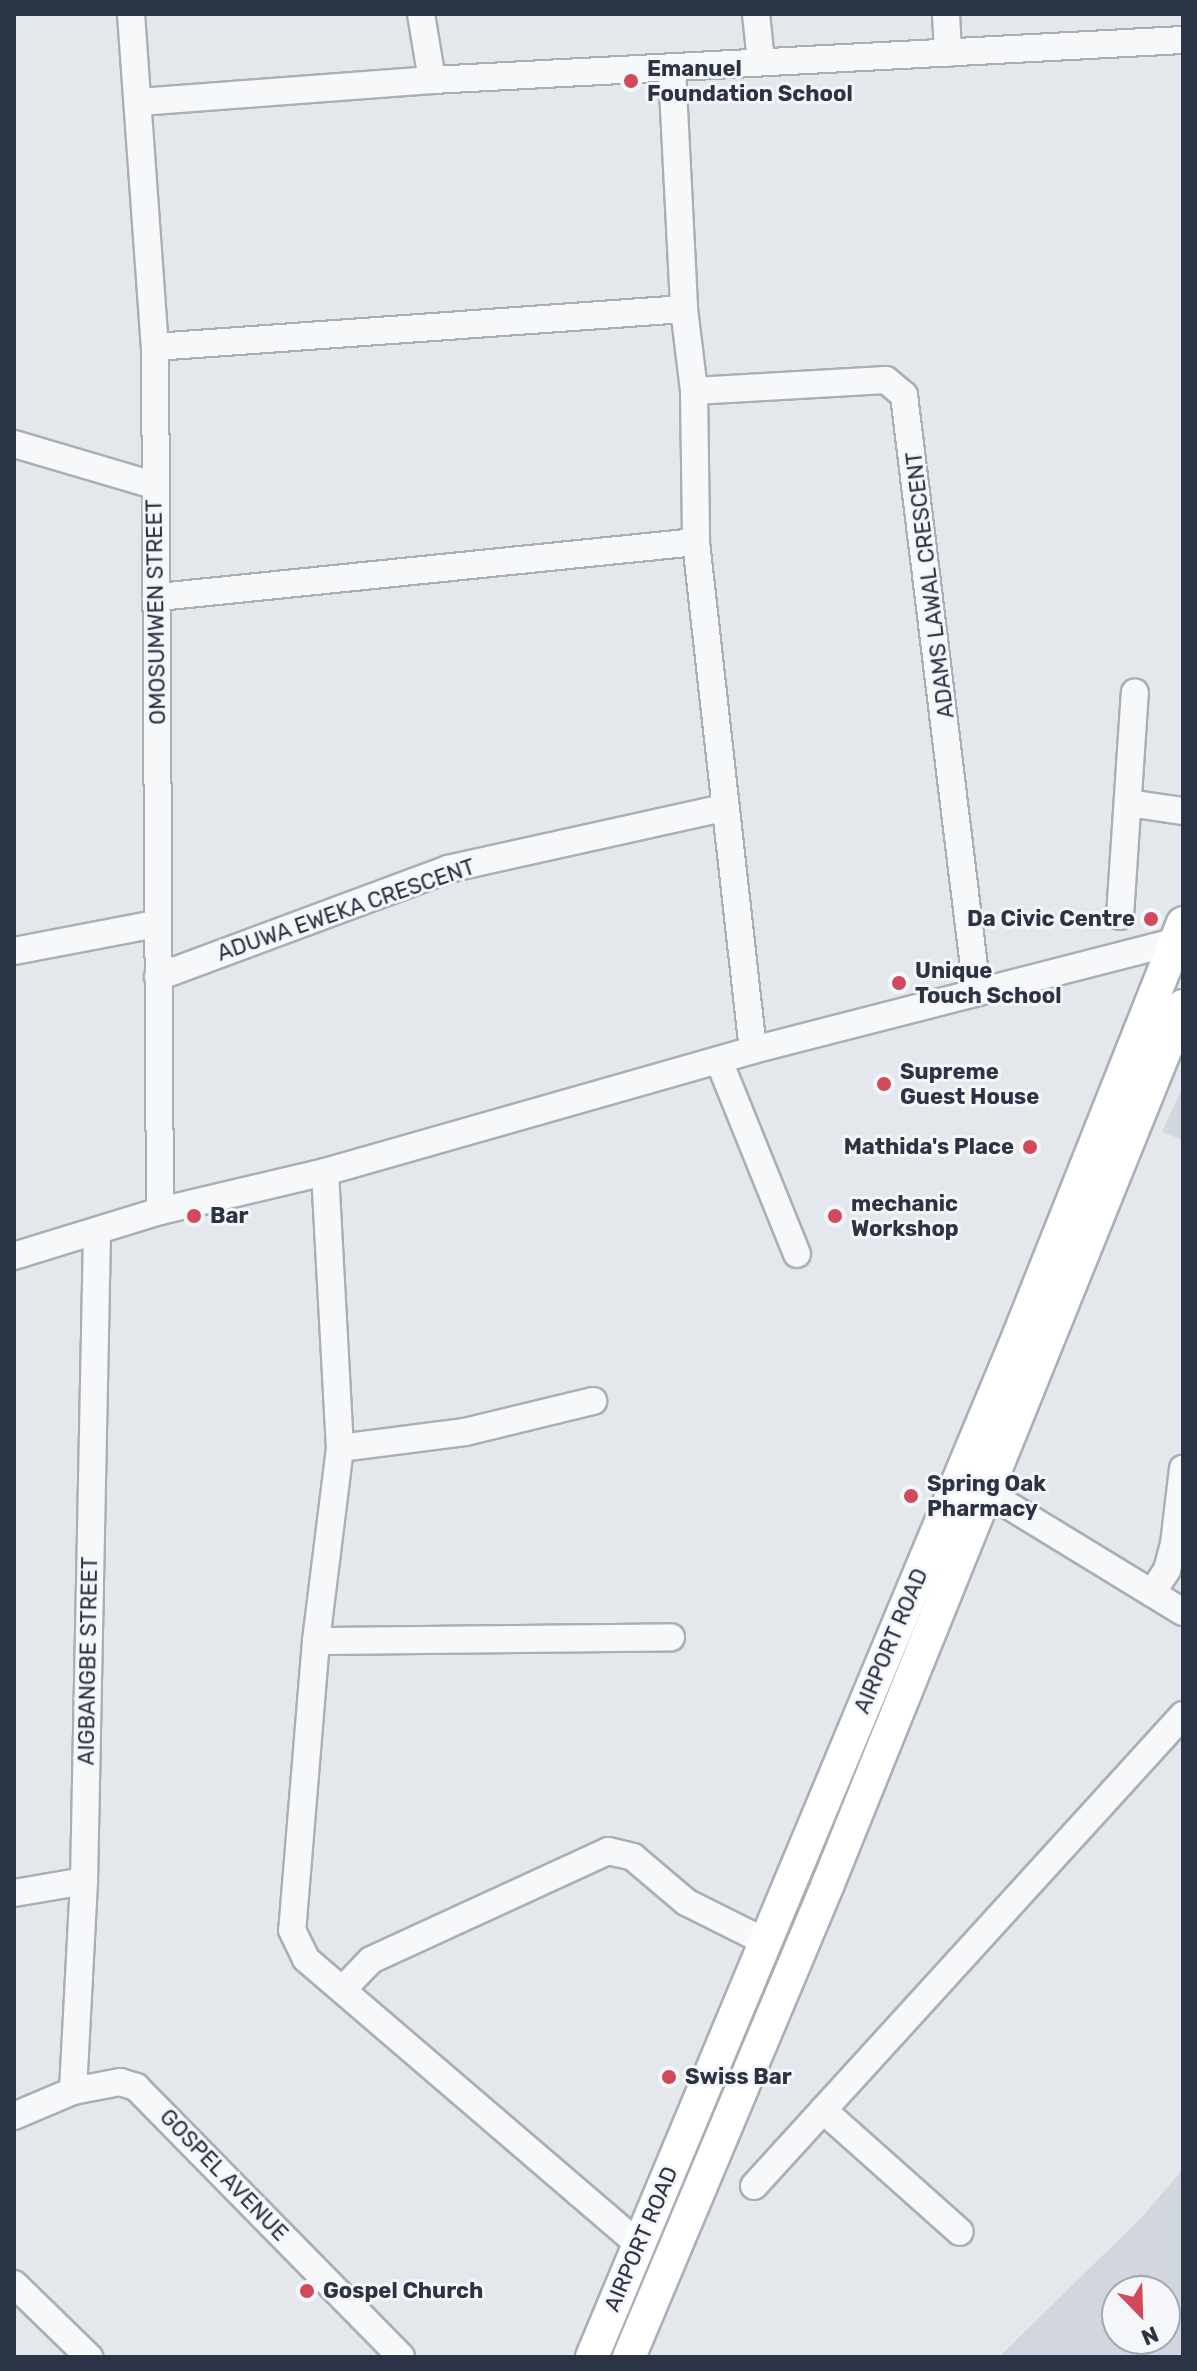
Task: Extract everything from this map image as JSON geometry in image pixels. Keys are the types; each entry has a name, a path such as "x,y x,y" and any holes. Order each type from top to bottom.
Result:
{"main road":[{"name":"AIRPORT ROAD","path":"629,2357 988,1493 1033,1342 1180,932"},
{"name":"AIRPORT ROAD","path":"592,2357 766,1942 1183,1006"}],"street":[{"name":"OMOSUMWEN STREET","path":"131,14 155,347 153,485 159,597 156,924 160,1211"},
{"path":"421,14 432,80"},
{"path":"756,14 761,61"},
{"path":"946,14 948,53"},
{"path":"139,102 432,80 1183,40"},
{"path":"672,69 684,309 694,391 696,542 723,808 753,1050"},
{"path":"155,347 684,309"},
{"name":"ADAMS LAWAL CRESCENT","path":"694,391 886,380 904,395 977,991"},
{"path":"14,444 153,485"},
{"path":"159,597 696,542"},
{"path":"1120,916 1135,693"},
{"path":"1128,803 1183,811"},
{"name":"ADUWA EWEKA CRESCENT","path":"158,977 448,869 723,808"},
{"path":"14,951 156,924"},
{"path":"14,1256 160,1211 325,1172 1180,932"},
{"path":"719,1061 797,1254"},
{"path":"325,1172 340,1448 316,1641 292,1930 306,1959 345,1987 639,2244"},
{"name":"AIGBANGBE STREET","path":"73,2091 84,1881 97,1231"},
{"path":"340,1448 465,1432 593,1401"},
{"path":"1152,1593 1167,1570 1174,1544 1183,1469"},
{"path":"988,1493 1183,1612"},
{"path":"316,1641 671,1637"},
{"path":"754,2186 1183,1715"},
{"path":"345,1987 371,1960 608,1851 633,1857 686,1902 766,1942"},
{"path":"14,1893 84,1881"},
{"name":"GOSPEL AVENUE","path":"14,2116 73,2091 120,2082 146,2095 401,2357"},
{"path":"823,2110 960,2232"},
{"path":"14,2284 89,2357"}],"shaded area":[{"path":"1183,1086 1183,1140 1162,1132"},
{"path":"1183,2169 1183,2357 999,2357 1143,2216"}],"place":[{"name":"Emanuel Foundation School","path":"631,81"},
{"name":"Da Civic Centre","path":"1151,919"},
{"name":"Unique Touch School","path":"899,983"},
{"name":"Supreme Guest House","path":"884,1084"},
{"name":"Mathida's Place","path":"1030,1147"},
{"name":"Bar","path":"194,1216"},
{"name":"mechanic Workshop","path":"835,1216"},
{"name":"Spring Oak Pharmacy","path":"911,1496"},
{"name":"Swiss Bar","path":"669,2077"},
{"name":"Gospel Church","path":"307,2291"}]}
